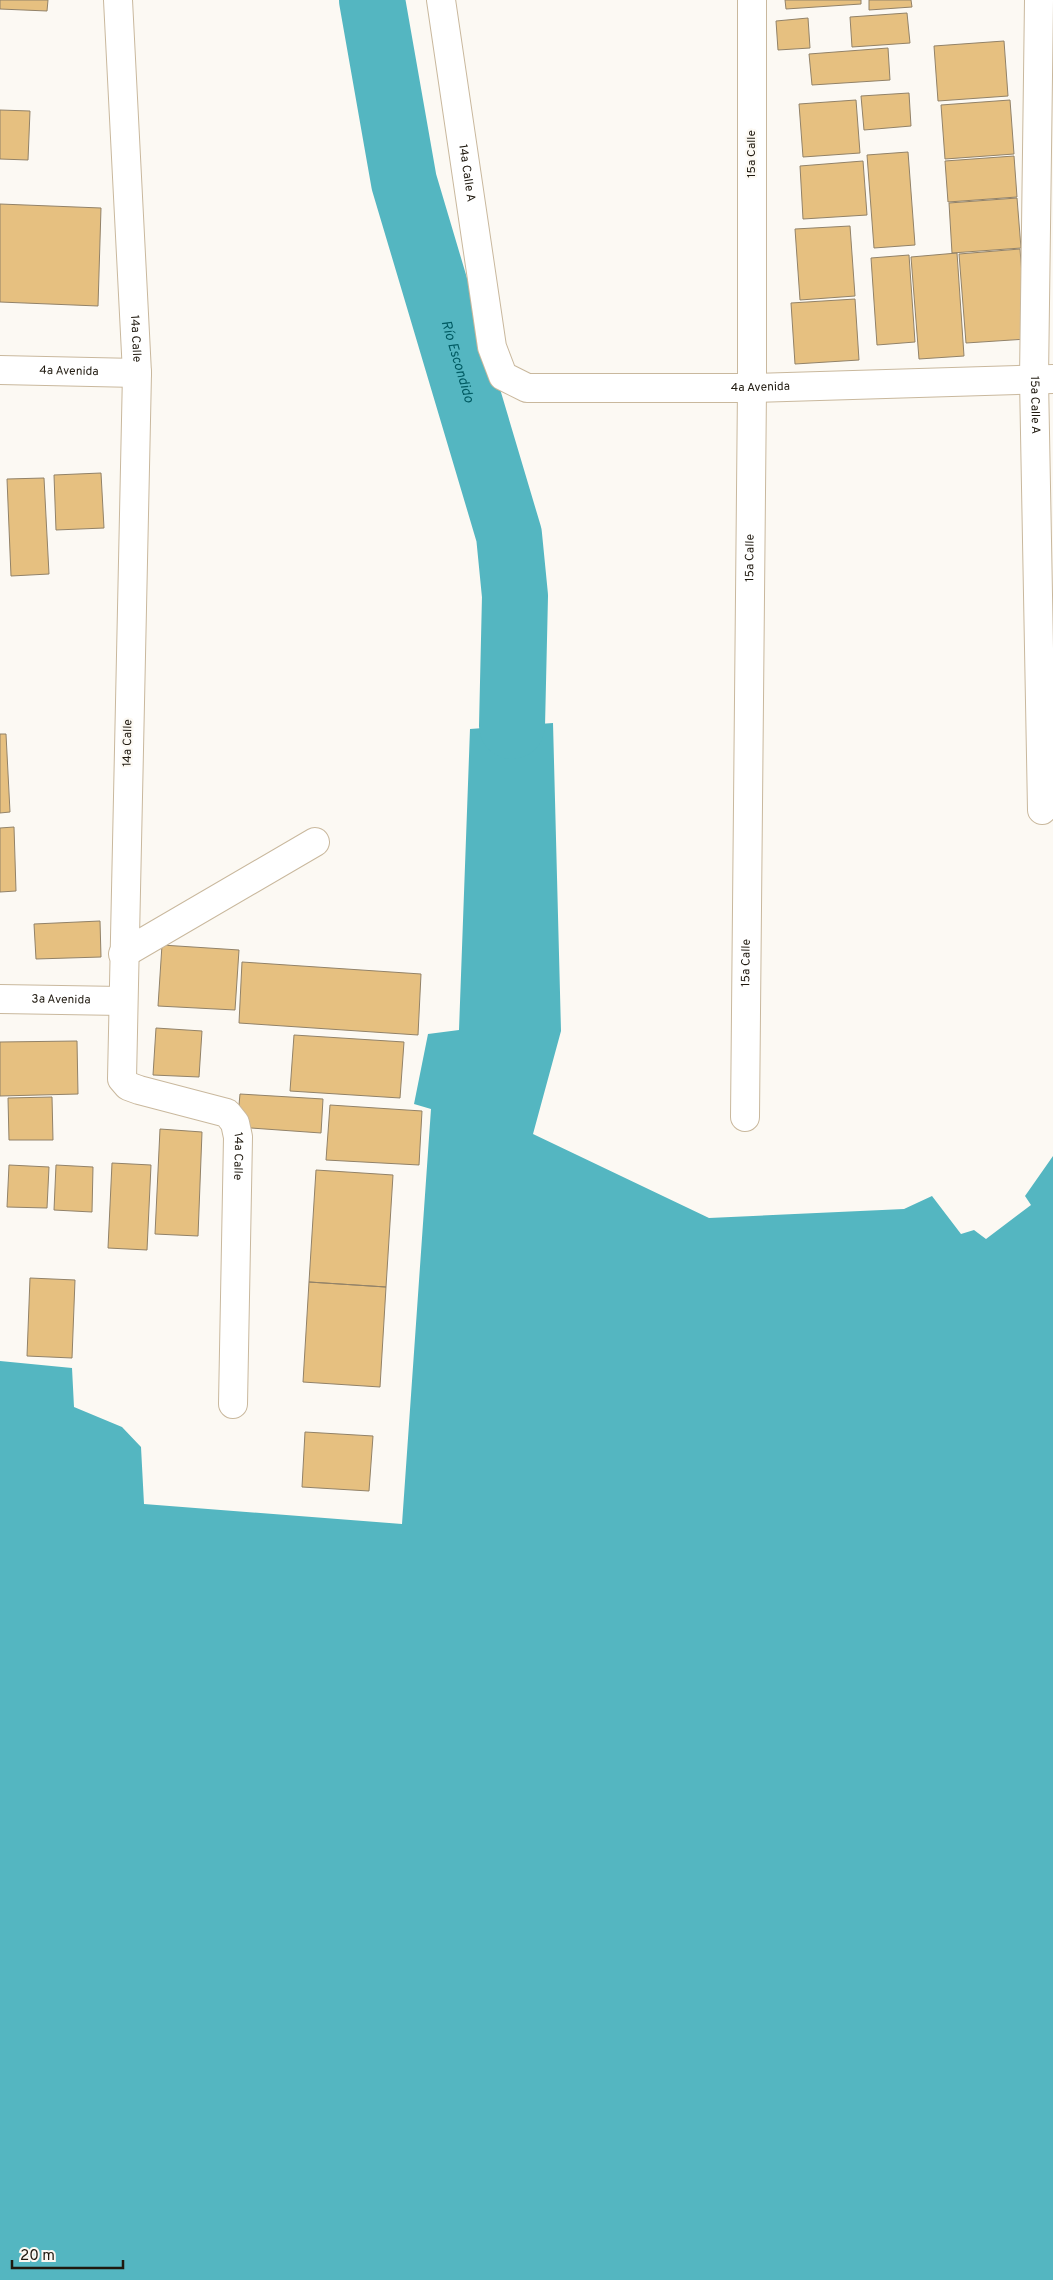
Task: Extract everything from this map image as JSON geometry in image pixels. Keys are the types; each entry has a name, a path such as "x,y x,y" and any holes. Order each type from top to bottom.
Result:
{"street":[{"name":"14a Calle","path":"118,0 137,373 122,1001 122,1079 128,1086 139,1090 227,1113 235,1123 238,1137 233,1404"},
{"name":"14a Calle A","path":"441,0 492,347"},
{"name":"15a Calle","path":"745,1117 752,388 752,0"},
{"name":"15a Calle A","path":"1039,0 1044,379 1042,810"},
{"name":"4a Avenida","path":"492,347 503,376 527,388 752,388 1044,379"},
{"name":"4a Avenida","path":"0,370 137,373"},
{"path":"123,954 315,842"},
{"name":"3a Avenida","path":"0,1000 122,1001"}],"water":[{"path":"553,723 561,1031 533,1134 709,1218 904,1209 932,1196 961,1234 974,1230 986,1239 1031,1205 1025,1196 1053,1156 1053,2280 0,2280 0,1361 72,1368 74,1407 122,1427 141,1447 144,1504 402,1524 431,1109 414,1104 428,1034 459,1030 470,729"}],"building":[{"path":"0,0 48,0 47,11 0,9"},
{"path":"785,0 861,0 861,4 786,9"},
{"path":"869,0 911,0 912,7 869,10"},
{"path":"907,13 910,43 852,47 850,17"},
{"path":"808,18 810,48 778,50 776,21"},
{"path":"1004,41 1008,96 938,101 934,46"},
{"path":"888,48 890,80 812,85 809,54"},
{"path":"909,93 911,126 864,130 861,96"},
{"path":"856,100 860,153 803,157 799,104"},
{"path":"1010,100 1014,154 945,159 941,105"},
{"path":"0,110 30,111 28,160 0,159"},
{"path":"908,152 915,245 874,248 867,155"},
{"path":"1014,156 1017,197 948,202 945,161"},
{"path":"863,161 867,215 803,219 800,166"},
{"path":"1017,198 1021,248 952,253 949,203"},
{"path":"0,204 101,208 98,306 0,302"},
{"path":"850,226 855,296 800,300 795,229"},
{"path":"1020,249 1027,339 966,343 959,254"},
{"path":"957,253 964,356 919,359 911,257"},
{"path":"909,255 915,342 877,345 871,258"},
{"path":"855,299 859,360 795,364 791,303"},
{"path":"101,473 104,528 56,530 54,475"},
{"path":"44,478 49,574 11,576 7,479"},
{"path":"0,734 6,734 10,812 0,813"},
{"path":"14,827 16,891 0,892 0,828"},
{"path":"100,921 101,957 36,959 34,924"},
{"path":"162,945 239,950 235,1010 158,1006"},
{"path":"242,962 421,974 418,1035 239,1023"},
{"path":"156,1028 202,1031 199,1077 153,1075"},
{"path":"294,1035 404,1042 400,1098 290,1091"},
{"path":"77,1041 78,1094 0,1096 0,1042"},
{"path":"240,1094 323,1099 321,1133 237,1127"},
{"path":"52,1097 53,1140 9,1140 8,1098"},
{"path":"330,1105 422,1111 419,1165 326,1160"},
{"path":"160,1129 202,1132 198,1236 155,1234"},
{"path":"112,1163 151,1165 147,1250 108,1248"},
{"path":"9,1165 49,1167 47,1208 7,1207"},
{"path":"56,1165 93,1167 92,1212 54,1210"},
{"path":"316,1170 393,1175 386,1287 309,1282"},
{"path":"30,1278 75,1280 72,1358 27,1356"},
{"path":"309,1282 386,1287 380,1387 303,1382"},
{"path":"305,1432 373,1436 369,1491 302,1487"}],"waterway":[{"name":"Río Escondido","path":"372,0 404,182 509,535 515,596 512,726"}]}
